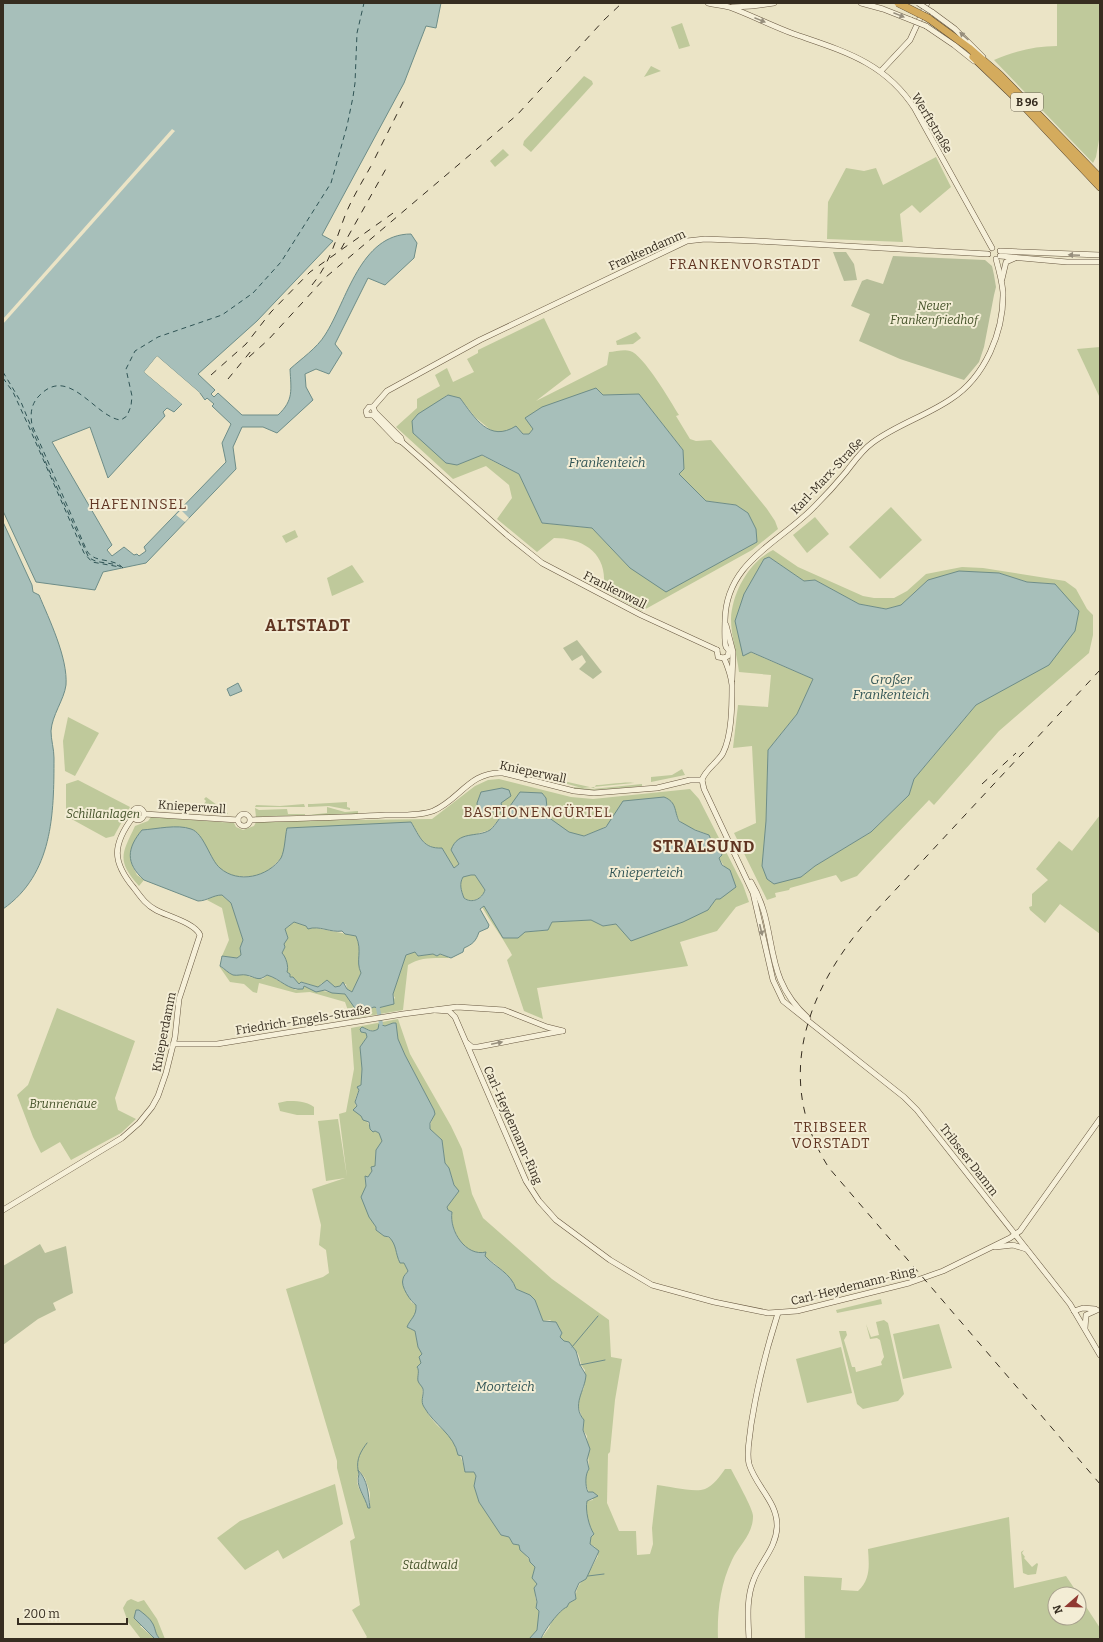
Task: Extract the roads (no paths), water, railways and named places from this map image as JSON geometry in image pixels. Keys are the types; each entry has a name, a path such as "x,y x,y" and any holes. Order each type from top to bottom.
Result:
{"highway":[{"name":"B 96","path":"898,3 930,15 1000,75 1100,178"},
{"name":"B 96","path":"951,34 984,69 1021,103 1100,187"}],"main road":[{"name":"Werftstraße","path":"708,3 727,7 793,34 826,44 858,57 881,71 902,92 917,112 992,248"},
{"path":"727,7 774,3"},
{"path":"860,3 883,9 926,26 954,45 984,69"},
{"path":"918,3 930,15 968,40 1000,75"},
{"path":"881,71 910,40 927,3"},
{"name":"Frankendamm","path":"374,412 387,391 480,340 686,241 705,239 756,241 988,254"},
{"path":"999,255 996,248 992,248 988,254 991,258 999,255 1100,255"},
{"path":"999,255 1067,262 1100,262"},
{"name":"Karl-Marx-Straße","path":"724,658 729,654 728,649 725,646 726,604 731,587 741,570 757,554 812,509 870,444 951,399 963,390 976,376 991,352 999,328 1003,300 999,255"},
{"name":"Karl-Marx-Straße","path":"1002,282 1006,262 1011,258 1017,258"},
{"name":"Frankenwall","path":"374,412 401,438 402,442 507,535 542,562 635,612 716,650 718,657 724,658 732,685 726,745 719,759 704,775 702,780"},
{"path":"725,623 728,629 733,652 732,685"},
{"path":"716,650 719,647 725,646"},
{"name":"Knieperwall","path":"251,820 376,816 429,812 444,803 475,779 494,773 503,773 574,791 594,793 657,788 690,780 702,780"},
{"name":"Tribseer Damm","path":"702,780 704,789 762,904 776,970 784,989 795,1005 830,1039 904,1097 917,1110 1074,1311 1100,1355"},
{"path":"137,808 142,810 144,814 140,820 133,817 133,812 137,808"},
{"name":"Knieperwall","path":"238,820 239,816 244,813 249,815 251,820"},
{"name":"Knieperwall","path":"144,814 238,820"},
{"name":"Knieperdamm","path":"3,1210 113,1144 131,1131 146,1116 158,1096 174,1044 180,999 200,935 195,928 150,906 124,876 120,868 118,855 120,840 133,817"},
{"name":"Knieperwall","path":"238,820 241,826 246,826 251,820"},
{"name":"Friedrich-Engels-Straße","path":"174,1044 217,1044 457,1007 504,1010 534,1022"},
{"name":"Friedrich-Engels-Straße","path":"457,1021 457,1015 462,1010 488,1008"},
{"name":"Friedrich-Engels-Straße","path":"436,1010 449,1011 457,1021"},
{"name":"Carl-Heydemann-Ring","path":"457,1021 526,1181 539,1201 556,1220 610,1260 652,1285 745,1309 778,1313 797,1311 909,1283 943,1271 994,1247 1015,1235 1043,1200 1100,1119"},
{"path":"463,1036 469,1046 478,1047 563,1031 546,1027 534,1022"},
{"path":"532,1037 538,1031 534,1022"},
{"name":"Carl-Heydemann-Ring","path":"474,1060 474,1053 478,1047"},
{"path":"994,1247 1013,1245 1028,1251"},
{"path":"1074,1311 1083,1308 1099,1310"},
{"path":"1086,1333 1084,1323 1086,1316 1090,1312 1099,1310"},
{"path":"749,1639 748,1610 751,1588 756,1575 771,1549 777,1528 773,1504 752,1472 748,1459 748,1447 766,1350 778,1313"}],"water":[{"path":"3,3 441,3 436,28 426,26 404,83 322,235 333,241 257,321 198,374 215,390 211,394 214,397 218,393 242,415 278,415 283,410 289,399 291,389 290,369 322,340 333,321 348,288 367,257 379,245 394,237 411,234 417,243 414,258 385,285 368,278 335,344 342,353 329,374 316,369 305,374 306,387 313,400 277,433 263,427 242,427 233,447 236,469 146,563 103,572 95,590 36,582 3,511","holes":["157,356 200,393 205,400 207,398 214,404 212,406 231,424 222,443 226,462 144,547 146,551 139,556 137,554 134,555 124,547 112,556 107,550 112,545 52,442 90,427 108,478 165,416 163,412 167,408 174,412 182,404 144,372"]},
{"name":"Frankenteich","path":"596,388 603,395 639,394 683,450 684,469 679,474 706,501 736,505 748,513 756,529 757,542 666,592 630,568 592,528 542,523 519,474 482,455 457,465 446,463 413,433 412,421 418,414 448,395 460,398 477,420 490,430 498,432 516,426 523,434 529,434 533,429 525,418 542,407"},
{"path":"3,522 32,585 33,592 39,595 52,627 64,663 66,685 65,691 53,719 51,731 54,755 54,779 51,821 47,841 41,861 32,879 20,895 3,909"},
{"name":"Großer Frankenteich","path":"769,557 804,581 815,580 859,604 886,609 901,605 928,580 959,571 999,573 1027,582 1055,584 1079,611 1075,631 1049,665 976,705 914,779 909,795 871,832 815,866 801,877 774,884 767,879 762,866 766,821 768,750 797,714 813,679 751,652 743,656 735,621 744,594 764,559"},
{"path":"238,683 242,691 230,696 227,689"},
{"name":"Knieperteich","path":"502,788 509,790 511,796 501,803 505,813 520,792 542,793 546,798 548,817 569,832 584,836 606,827 623,801 664,797 673,804 679,821 695,830 709,835 722,855 719,858 722,865 730,870 736,887 720,899 716,899 708,910 683,922 631,941 616,924 603,926 591,920 552,922 548,930 525,932 518,938 503,938 484,906 480,909 489,925 488,928 479,932 472,944 464,948 463,952 451,958 440,954 437,956 433,954 418,956 415,952 406,955 393,994 394,1004 378,1008 374,1007 367,1010 362,1009 359,1011 354,1007 345,994 332,993 325,990 316,992 304,986 303,989 293,988 267,975 259,979 245,975 233,975 220,966 222,956 237,958 241,955 240,948 243,940 231,903 222,895 198,901 144,880 138,874 131,861 130,855 133,843 142,830 180,827 196,831 216,864 227,873 235,876 252,876 269,870 281,858 287,828 411,822 426,844 436,848 442,848 454,868 459,864 451,850 454,844 463,837 490,830 502,815 499,809 484,816 478,817 477,803 481,792","holes":["475,875 485,890 482,896 476,900 470,901 464,898 461,882 463,877","294,922 306,926 308,929 316,928 342,931 345,934 356,936 359,947 359,968 361,973 352,992 347,989 343,982 340,986 335,987 327,980 318,987 301,982 299,984 293,977 290,977 290,974 287,972 288,967 286,959 282,953 285,947 284,944 288,938 285,929"]},
{"name":"Moorteich","path":"396,1023 398,1039 405,1055 434,1110 435,1114 430,1123 430,1129 442,1140 445,1163 449,1168 454,1185 459,1191 447,1207 448,1210 452,1212 453,1227 456,1234 460,1241 472,1251 486,1252 485,1256 507,1274 514,1283 516,1289 530,1295 535,1300 543,1321 556,1322 562,1333 560,1337 564,1341 569,1342 576,1351 580,1365 586,1375 580,1398 579,1409 584,1420 583,1430 590,1449 587,1460 589,1469 586,1477 586,1487 588,1492 593,1492 598,1496 587,1501 588,1518 594,1534 591,1537 590,1544 599,1551 586,1579 579,1583 575,1592 576,1599 569,1603 567,1607 556,1616 541,1639 529,1639 537,1630 539,1611 536,1608 537,1602 534,1588 537,1584 532,1578 535,1567 530,1562 529,1558 520,1550 519,1545 513,1544 509,1537 501,1535 479,1502 474,1486 476,1476 474,1472 465,1472 462,1456 458,1455 456,1448 448,1435 428,1413 423,1405 423,1389 418,1381 417,1367 421,1363 419,1357 422,1354 418,1347 415,1331 407,1327 416,1309 416,1305 404,1290 402,1282 408,1271 404,1263 400,1263 392,1240 376,1230 376,1227 369,1217 361,1197 366,1186 365,1176 368,1177 372,1171 371,1167 375,1166 376,1150 382,1141 379,1133 375,1131 373,1132 370,1129 369,1122 363,1120 361,1116 353,1110 357,1106 355,1102 359,1090 357,1087 361,1085 362,1069 360,1047 367,1037 366,1033 361,1032 360,1029 362,1027 370,1031 374,1031 378,1029 379,1024 385,1026"},
{"path":"358,1470 366,1482 370,1508 368,1508 359,1487"},
{"path":"136,1610 139,1610 147,1616 153,1624 160,1639 155,1639 134,1618"}],"waterway":[{"path":"378,1008 381,1024"},
{"path":"572,1347 598,1316"},
{"path":"580,1365 605,1360"},
{"path":"358,1470 360,1455 367,1443"},
{"path":"588,1576 604,1574"}],"railway":[{"path":"249,357 268,340 326,277 517,115 604,20 622,3"},
{"path":"375,158 406,96"},
{"path":"312,285 324,268 346,213 371,166"},
{"path":"341,249 387,167"},
{"path":"211,375 246,344 271,312 310,272 396,211"},
{"path":"228,379 251,351"},
{"path":"1100,670 872,915 849,943 830,973 815,1004 805,1036 800,1068 803,1101 812,1135 829,1168 1100,1484"},
{"path":"982,784 1016,753"}],"district":[{"name":"FRANKENVORSTADT","path":"745,264"},
{"name":"HAFENINSEL","path":"138,504"},
{"name":"ALTSTADT","path":"308,625"},
{"name":"BASTIONENGÜRTEL","path":"538,812"},
{"name":"STRALSUND","path":"704,846"},
{"name":"TRIBSEER VORSTADT","path":"831,1136"}],"park label":[{"name":"Neuer Frankenfriedhof","path":"934,313"},
{"name":"Schillanlagen","path":"103,814"},
{"name":"Brunnenaue","path":"63,1104"},
{"name":"Stadtwald","path":"430,1565"}]}
